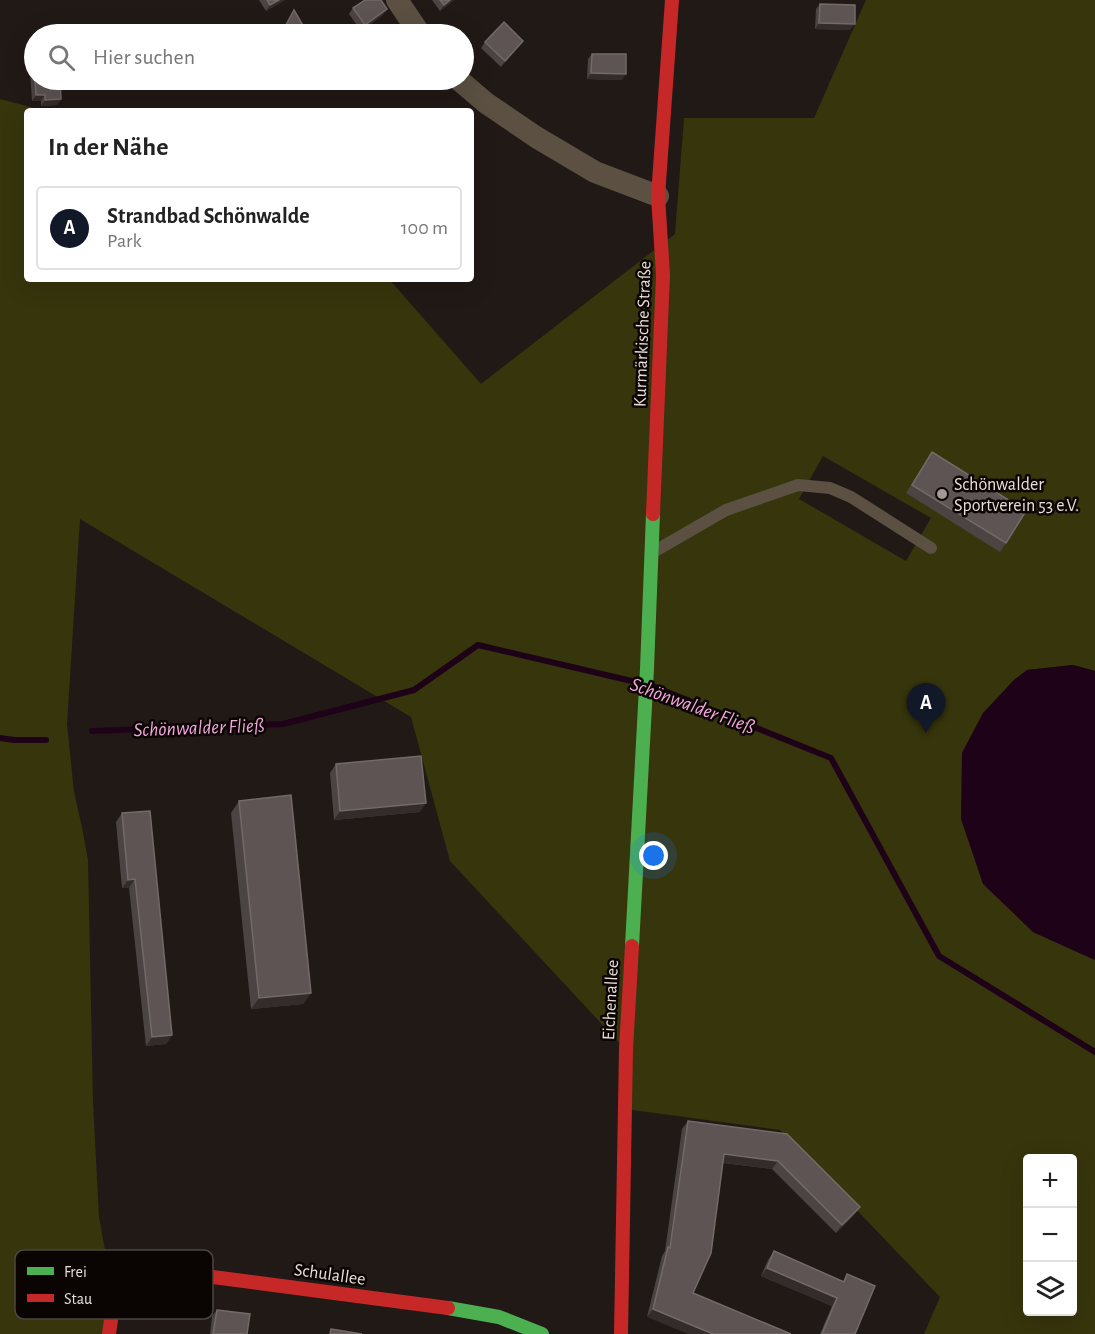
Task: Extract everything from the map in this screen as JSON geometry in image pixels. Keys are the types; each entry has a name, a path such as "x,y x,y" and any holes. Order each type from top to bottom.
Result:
{"street":[{"path":"397,0 413,24"},
{"name":"Kurmärkische Straße","path":"646,679 663,275 658,196 672,0"},
{"path":"470,90 486,104 595,172 658,196"},
{"name":"Eichenallee","path":"621,1334 626,1049 646,679"},
{"name":"Schulallee","path":"213,1277 471,1311 499,1317 542,1334"},
{"name":"Schulallee","path":"110,1334 111,1319"}],"lane":[{"path":"652,553 726,510 798,485 830,488 851,497 932,548"}],"shaded area":[{"path":"866,0 1095,0 1095,671 1073,665 1027,670 1014,680 984,713 962,753 1033,932 1095,960 1095,1334 924,1334 940,1297 780,1130 625,1109 625,1049 450,861 411,717 80,519 67,724 74,792 88,860 93,1102 99,1217 105,1250 15,1250 15,1319 112,1319 109,1334 0,1334 0,99 34,108 24,108 24,282 392,282 481,384 675,234 684,118 814,118","holes":["823,456 931,518 906,561 799,499"]},
{"path":"1073,665 1095,671 1095,960 1033,932 983,884 961,819 962,753 983,713 1014,680 1027,670"}],"building":[{"path":"267,0 279,0 270,5"},
{"path":"365,0 381,0 387,9 364,24 353,8"},
{"path":"440,0 450,0 444,5"},
{"path":"820,4 855,5 855,24 819,23"},
{"path":"294,10 302,24 286,24"},
{"path":"504,22 523,41 505,61 485,42"},
{"path":"592,54 626,54 626,74 591,73"},
{"path":"36,90 61,90 61,99 45,100 45,95 36,95"},
{"path":"932,452 1026,511 1006,543 912,485"},
{"path":"421,756 426,803 340,811 336,764"},
{"path":"291,795 311,993 259,998 239,801"},
{"path":"150,811 172,1035 152,1037 135,879 128,880 122,813"},
{"path":"688,1121 787,1134 860,1207 842,1225 778,1161 724,1154 711,1253 693,1293 791,1334 713,1334 653,1309 668,1247 670,1248"},
{"path":"774,1251 844,1282 847,1274 875,1286 855,1334 822,1334 837,1298 767,1268"},
{"path":"217,1310 250,1314 247,1334 213,1334"},
{"path":"331,1329 362,1334 330,1334"}],"waterway":[{"name":"Schönwalder Fließ","path":"92,731 283,724 414,690 478,645 636,682"},
{"name":"Schönwalder Fließ","path":"655,687 831,758 939,956 1095,1052"},
{"name":"Schönwalder Fließ","path":"0,738 46,740"}],"traffic: fast":[{"path":"632,946 653,514"},
{"path":"448,1308 499,1317 542,1334"}],"traffic: jam":[{"path":"653,514 663,275 658,196 672,0"},
{"path":"621,1334 626,1049 632,946"},
{"path":"213,1277 448,1308"},
{"path":"109,1334 112,1319"}],"place":[{"name":"Schönwalder Sportverein 53 e.V.","path":"942,494"},
{"name":"Strandbad Schönwalde","path":"926,733"}]}
